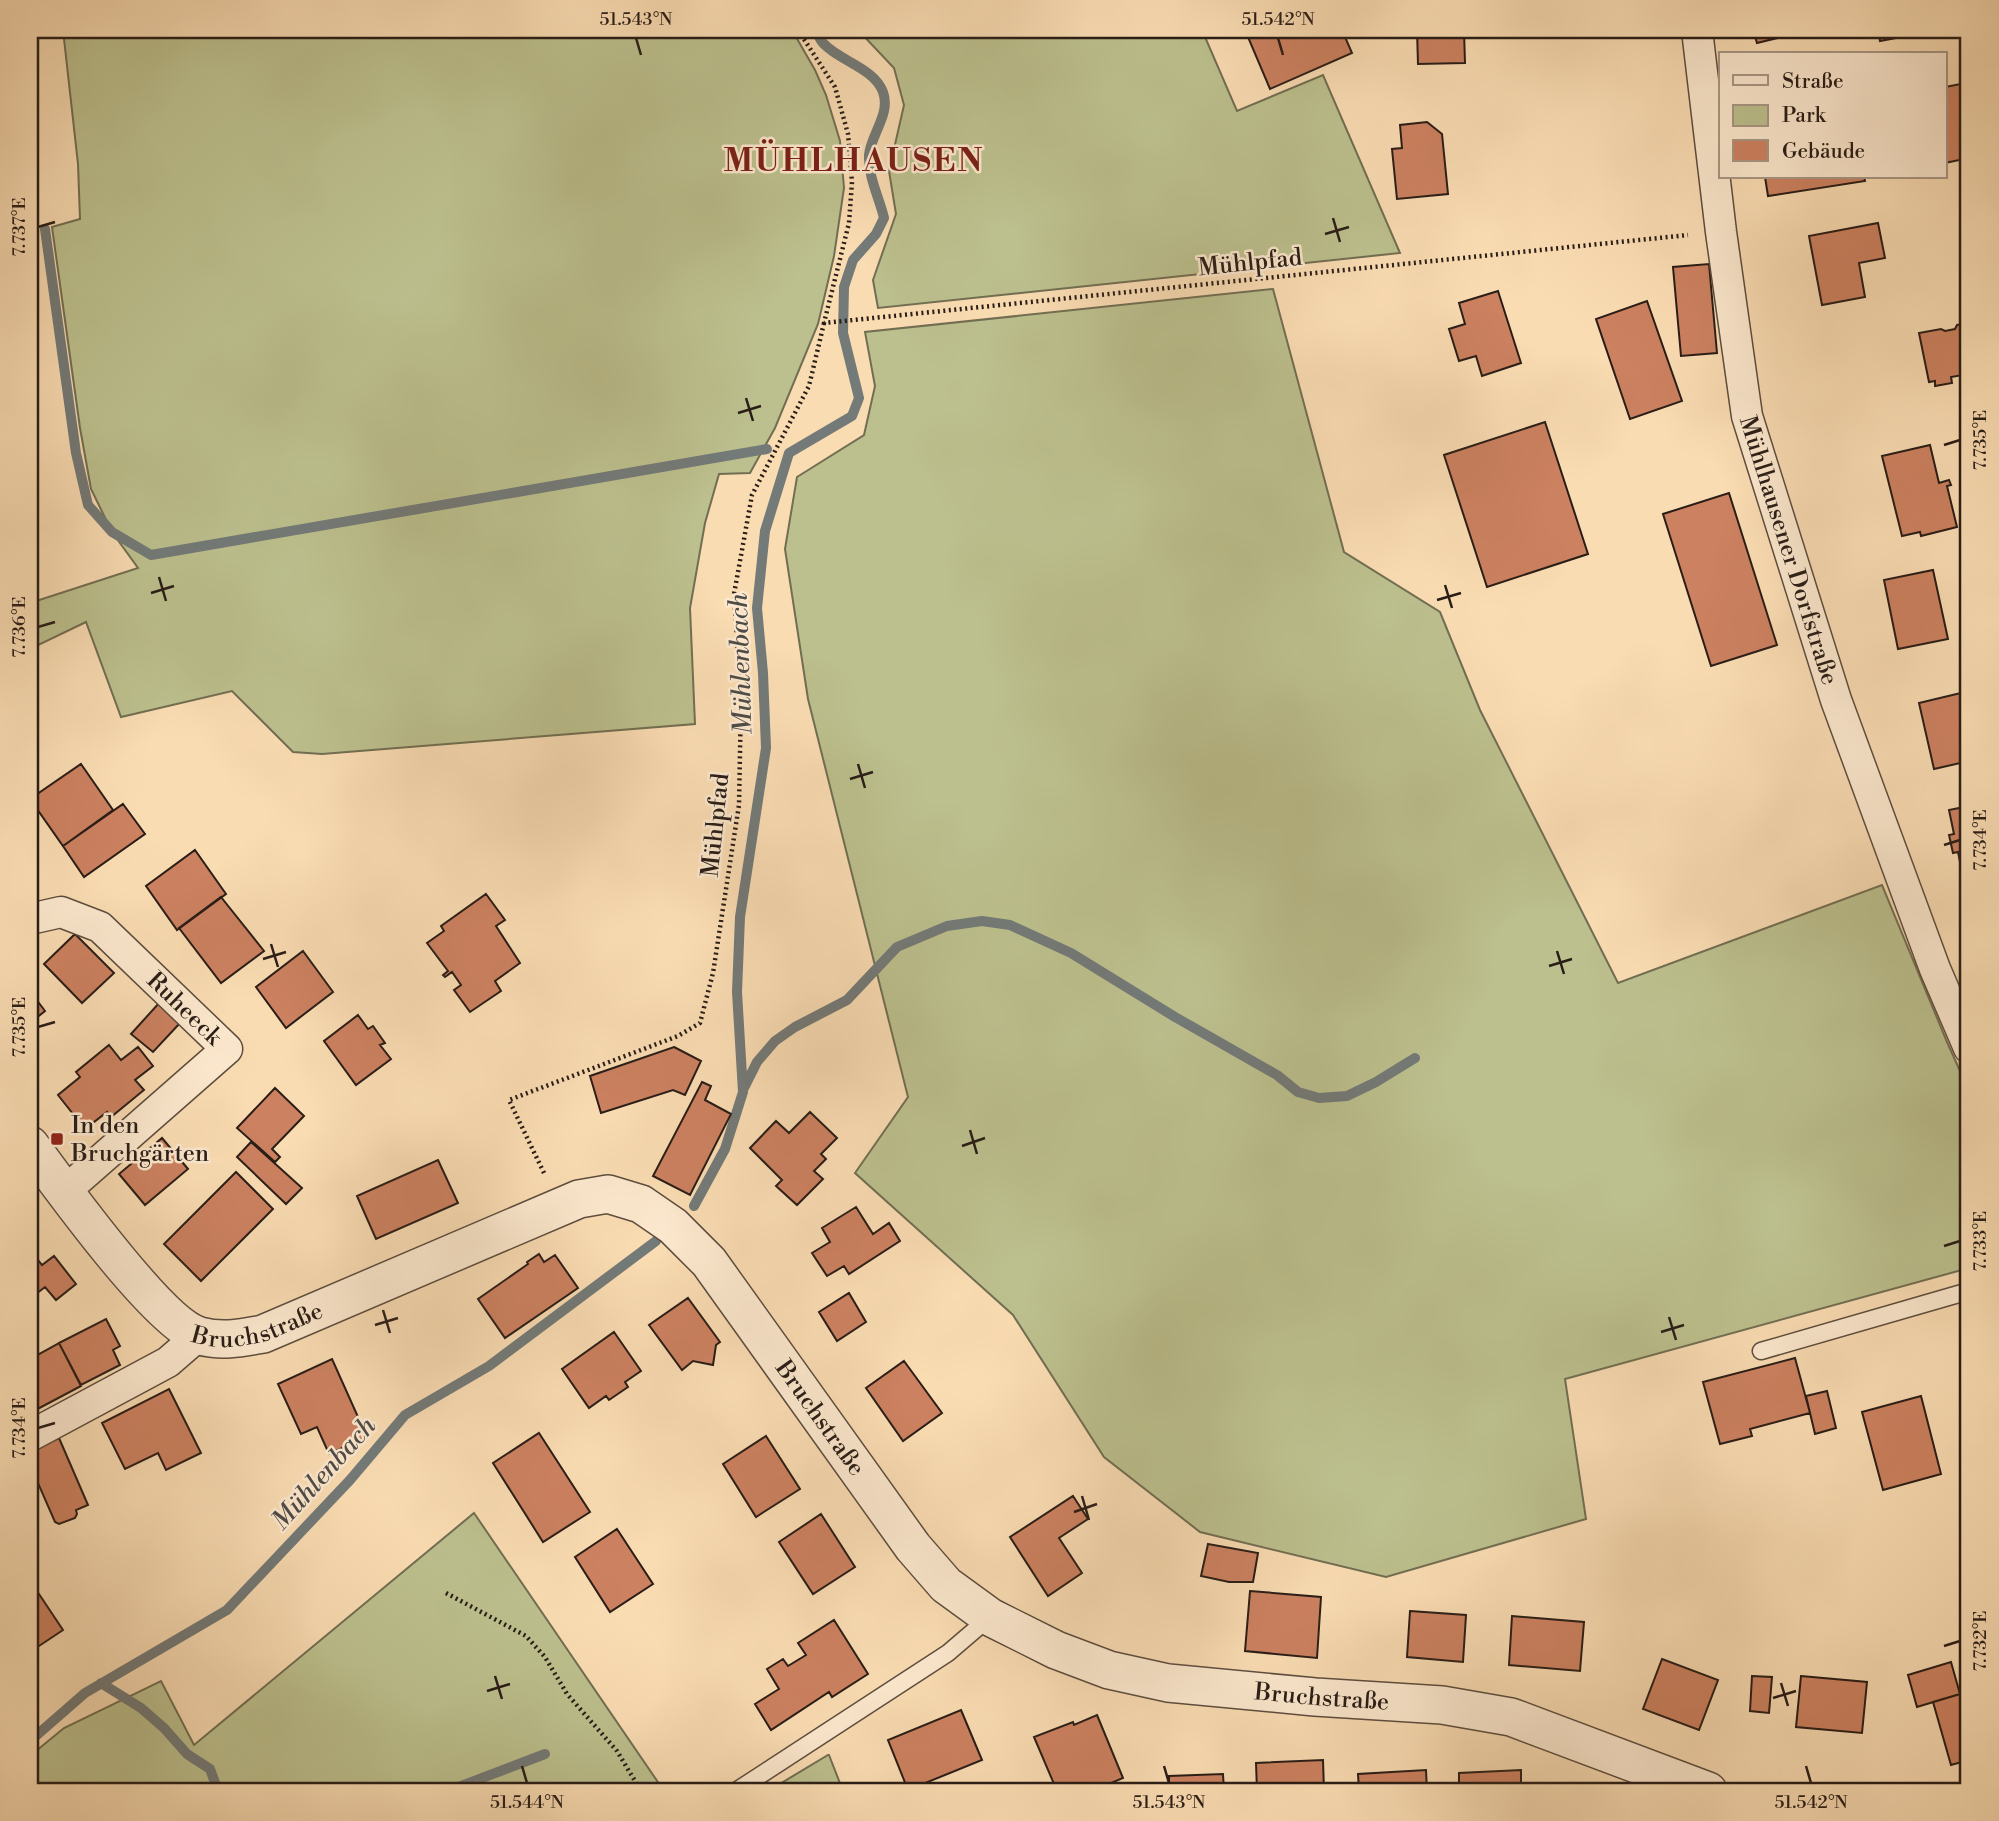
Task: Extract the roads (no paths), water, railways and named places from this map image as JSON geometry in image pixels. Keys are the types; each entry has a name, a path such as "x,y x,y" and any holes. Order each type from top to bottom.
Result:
{"street":[{"name":"Mühlhausener Dorfstraße","path":"1697,30 1721,232 1747,416 1836,700 1935,969 1969,1048"},
{"name":"Ruheeck","path":"30,919 61,912 100,927 227,1049 64,1192"},
{"name":"Bruchstraße","path":"30,1145 64,1192 175,1322 198,1336 228,1341 263,1334 579,1199 608,1194 641,1204 673,1226 709,1262 913,1548 946,1585 990,1617 1056,1650 1099,1667 1168,1683 1315,1697 1442,1705 1511,1717 1708,1791"},
{"path":"30,1436 168,1362 198,1336"}],"lane":[{"path":"1761,1351 1969,1291"},
{"path":"736,1791 948,1653 990,1617"}],"waterway":[{"name":"Mühlenbach","path":"694,1206 725,1149 743,1092 737,992 740,917 766,748 757,608 765,531 789,453 852,416 859,398 843,333 844,287 853,260 876,234 884,218 869,163 871,147 883,116 883,92 879,84 865,71 823,43 816,30"},
{"path":"45,229 76,453 88,505 112,532 151,555 767,449"},
{"path":"744,1088 757,1062 775,1041 795,1027 847,1000 897,947 947,926 982,921 1010,925 1071,953 1277,1075 1298,1092 1319,1098 1347,1096 1415,1058"},
{"name":"Mühlenbach","path":"30,1741 85,1693 227,1610 350,1480 405,1415 489,1366 656,1241"},
{"path":"101,1683 141,1708 164,1728 187,1754 210,1769 218,1791"},
{"path":"448,1791 545,1754"}],"place":[{"name":"In den Bruchgärten","path":"57,1139"}],"district":[{"name":"MÜHLHAUSEN","path":"854,160"}]}
